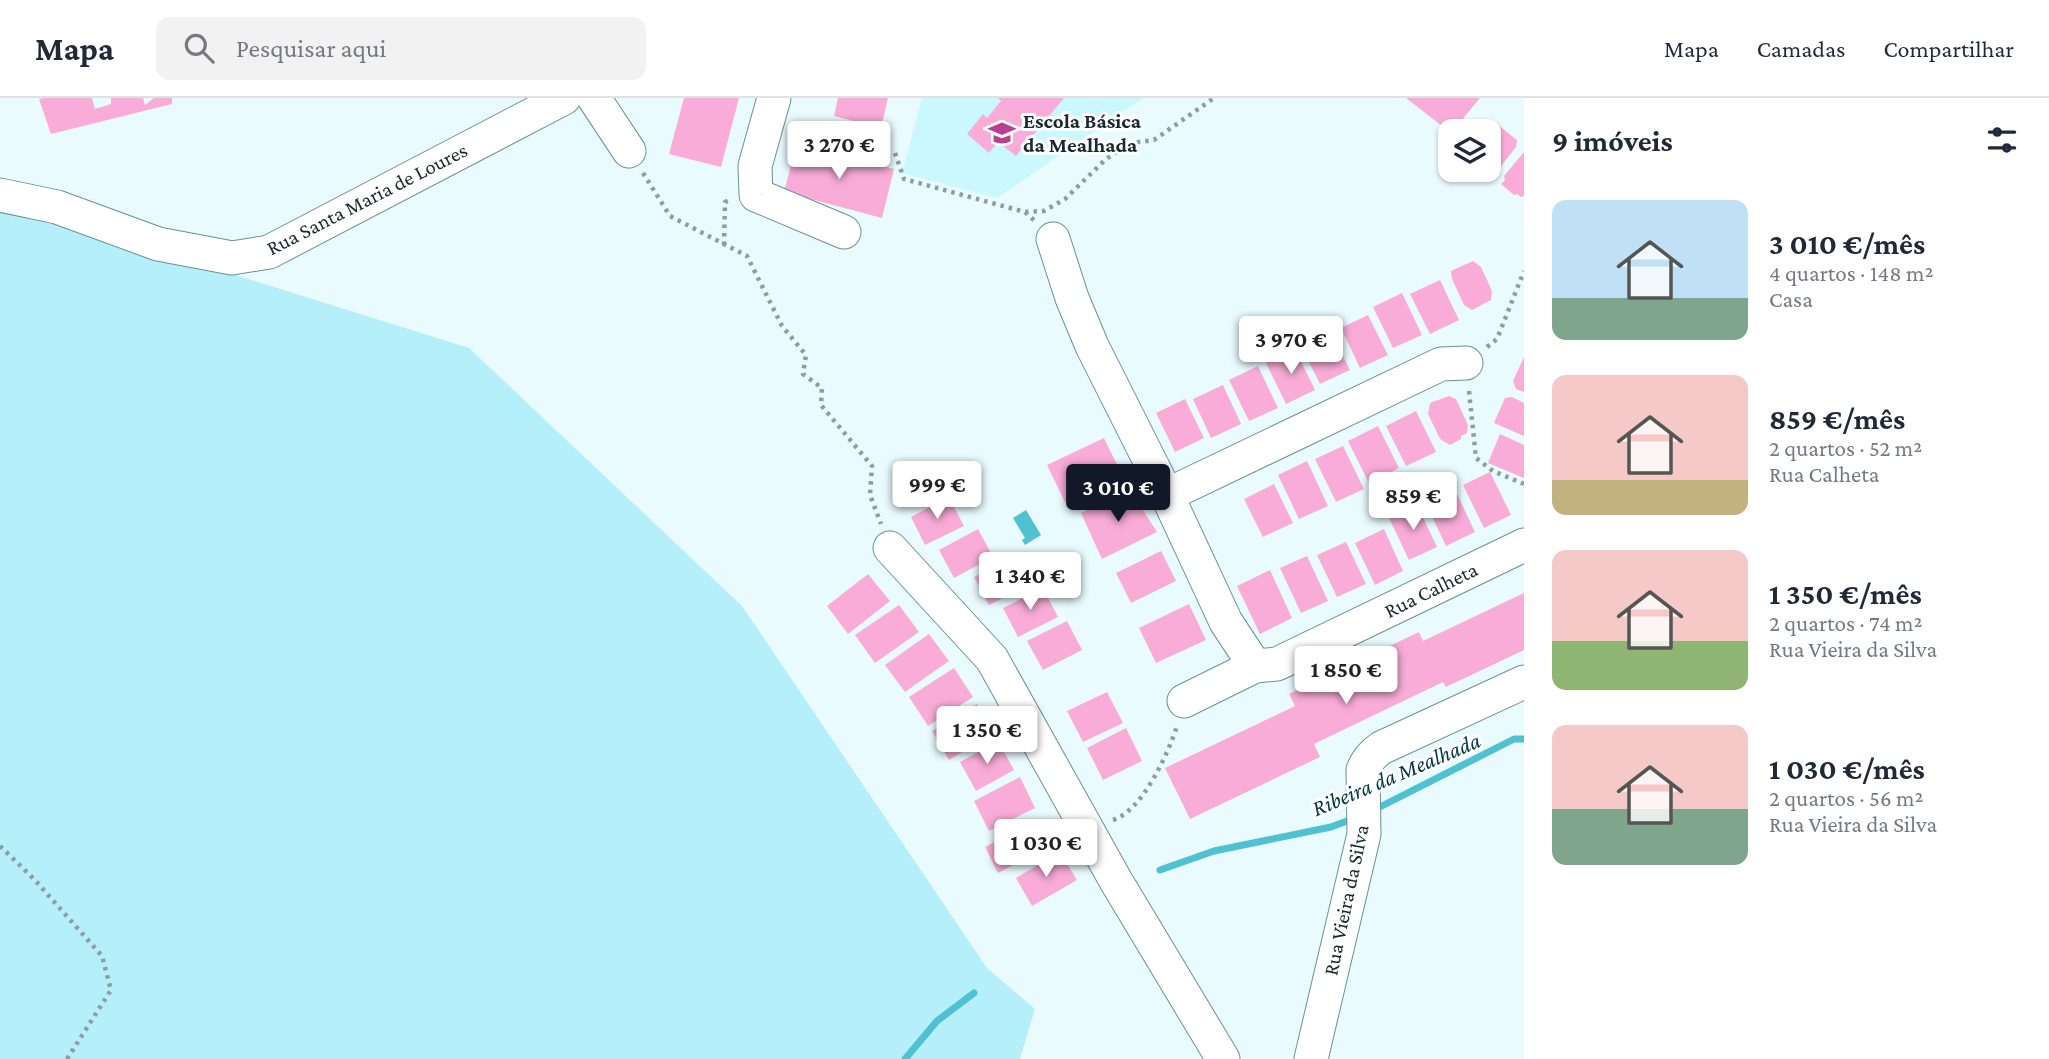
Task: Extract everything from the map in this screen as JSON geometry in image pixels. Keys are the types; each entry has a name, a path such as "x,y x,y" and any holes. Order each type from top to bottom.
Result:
{"street":[{"name":"Rua Santa Maria de Loures","path":"0,195 57,207 158,244 232,258 269,252 564,98"},
{"path":"594,98 629,151"},
{"path":"774,98 755,166 756,195 844,232"},
{"path":"1053,239 1072,298 1092,346 1167,495 1226,622 1255,666"},
{"path":"1167,495 1441,364 1466,363"},
{"name":"Rua Calheta","path":"1184,701 1255,666 1277,664 1524,545"},
{"path":"890,548 992,659 1086,828 1223,1059"},
{"name":"Rua Vieira da Silva","path":"1305,1055 1364,834 1363,770 1367,761 1381,748 1524,682"}],"path":[{"path":"895,153 904,179 1025,212 1044,211 1065,199 1106,159 1131,143 1154,140 1214,98"},
{"path":"629,151 670,216 747,256 782,326 806,355 803,374 822,388 821,405 872,466 870,495 890,548"},
{"path":"1025,212 1053,239"},
{"path":"1497,339 1524,271"},
{"path":"1466,363 1476,458 1493,471 1524,484"},
{"path":"1086,828 1122,817 1143,794 1171,742 1184,701"},
{"path":"0,846 34,879 102,956 111,990 67,1059"}],"shaded area":[{"name":"Escola Básica da Mealhada","path":"922,98 1144,98 997,198 902,173"},
{"path":"0,202 46,212 469,348 742,606 987,968 1035,1009 1020,1059 0,1059"}],"water":[{"path":"1026,510 1041,535 1025,545 1022,540 1025,538 1013,518"}],"building":[{"path":"92,98 95,109 111,104 111,98 143,98 145,105 154,98 172,98 172,104 51,134 39,99"},
{"path":"684,98 739,98 721,167 669,154"},
{"path":"838,98 888,98 881,128 834,116"},
{"path":"998,98 1064,98 1016,156 998,142 989,153 967,134 983,114 987,118 1001,101"},
{"path":"1406,98 1480,98 1463,119 1438,119 1438,123"},
{"path":"1501,127 1517,140 1516,147 1501,166"},
{"path":"797,143 894,169 882,218 784,192"},
{"path":"1524,152 1524,196 1521,197 1514,195 1501,184 1505,180 1504,176"},
{"path":"1473,261 1481,267 1492,291 1491,300 1472,310 1464,305 1451,271"},
{"path":"1440,280 1459,320 1430,334 1410,294"},
{"path":"1402,293 1422,335 1393,348 1373,307"},
{"path":"1368,315 1388,355 1360,368 1341,328"},
{"path":"1330,329 1350,370 1320,384 1300,344"},
{"path":"1295,349 1315,390 1286,404 1266,363"},
{"path":"1524,357 1524,392 1516,389 1513,381"},
{"path":"1258,366 1278,408 1249,421 1229,380"},
{"path":"1223,385 1241,424 1211,438 1193,399"},
{"path":"1449,396 1456,399 1468,425 1467,433 1450,445 1440,439 1428,414 1430,403"},
{"path":"1512,397 1524,403 1524,436 1494,423 1505,398"},
{"path":"1185,399 1204,438 1175,452 1156,413"},
{"path":"1416,411 1436,452 1406,466 1386,426"},
{"path":"1378,426 1399,468 1369,483 1348,441"},
{"path":"1500,434 1524,445 1524,478 1488,463"},
{"path":"1104,438 1122,475 1065,502 1047,465"},
{"path":"1343,446 1364,489 1336,502 1315,459"},
{"path":"1307,461 1328,506 1299,519 1278,475"},
{"path":"1490,472 1511,515 1484,528 1463,485"},
{"path":"1274,484 1293,523 1263,537 1244,499"},
{"path":"1130,490 1157,532 1102,559 1081,513"},
{"path":"1457,494 1475,532 1446,546 1428,508"},
{"path":"949,497 964,526 925,545 911,517"},
{"path":"1417,505 1437,547 1409,560 1389,518"},
{"path":"978,529 993,557 954,578 939,550"},
{"path":"1384,529 1403,571 1375,585 1355,543"},
{"path":"1346,542 1366,584 1337,597 1317,555"},
{"path":"1161,551 1176,581 1131,603 1116,573"},
{"path":"1307,556 1328,601 1301,613 1280,568"},
{"path":"1013,557 1027,586 989,605 974,577"},
{"path":"1270,570 1292,618 1260,634 1237,586"},
{"path":"868,574 890,601 848,634 827,606"},
{"path":"1043,588 1058,617 1018,637 1003,608"},
{"path":"1524,593 1524,650 1446,687 1443,682 1314,744 1320,757 1190,819 1165,768 1295,706 1289,694 1419,632 1423,641"},
{"path":"1189,604 1206,640 1156,663 1139,628"},
{"path":"899,605 919,632 875,663 855,635"},
{"path":"1067,621 1082,650 1043,670 1027,641"},
{"path":"929,634 949,661 905,692 885,665"},
{"path":"954,668 973,697 928,726 909,697"},
{"path":"1107,692 1123,723 1083,742 1067,711"},
{"path":"977,704 994,733 949,760 932,731"},
{"path":"1126,728 1142,761 1103,780 1087,748"},
{"path":"998,741 1014,770 976,791 960,762"},
{"path":"1020,777 1035,808 989,831 974,801"},
{"path":"1026,826 1040,851 998,873 985,847"},
{"path":"1060,852 1077,880 1032,906 1016,878"}],"waterway":[{"name":"Ribeira da Mealhada","path":"1372,811 1514,739 1524,739"},
{"name":"Ribeira da Mealhada","path":"1160,870 1214,851 1331,827 1355,818"},
{"name":"Ribeira da Mealhada","path":"905,1059 937,1021 974,993"}],"place":[{"name":"Escola Básica da Mealhada","path":"1002,133"}]}
